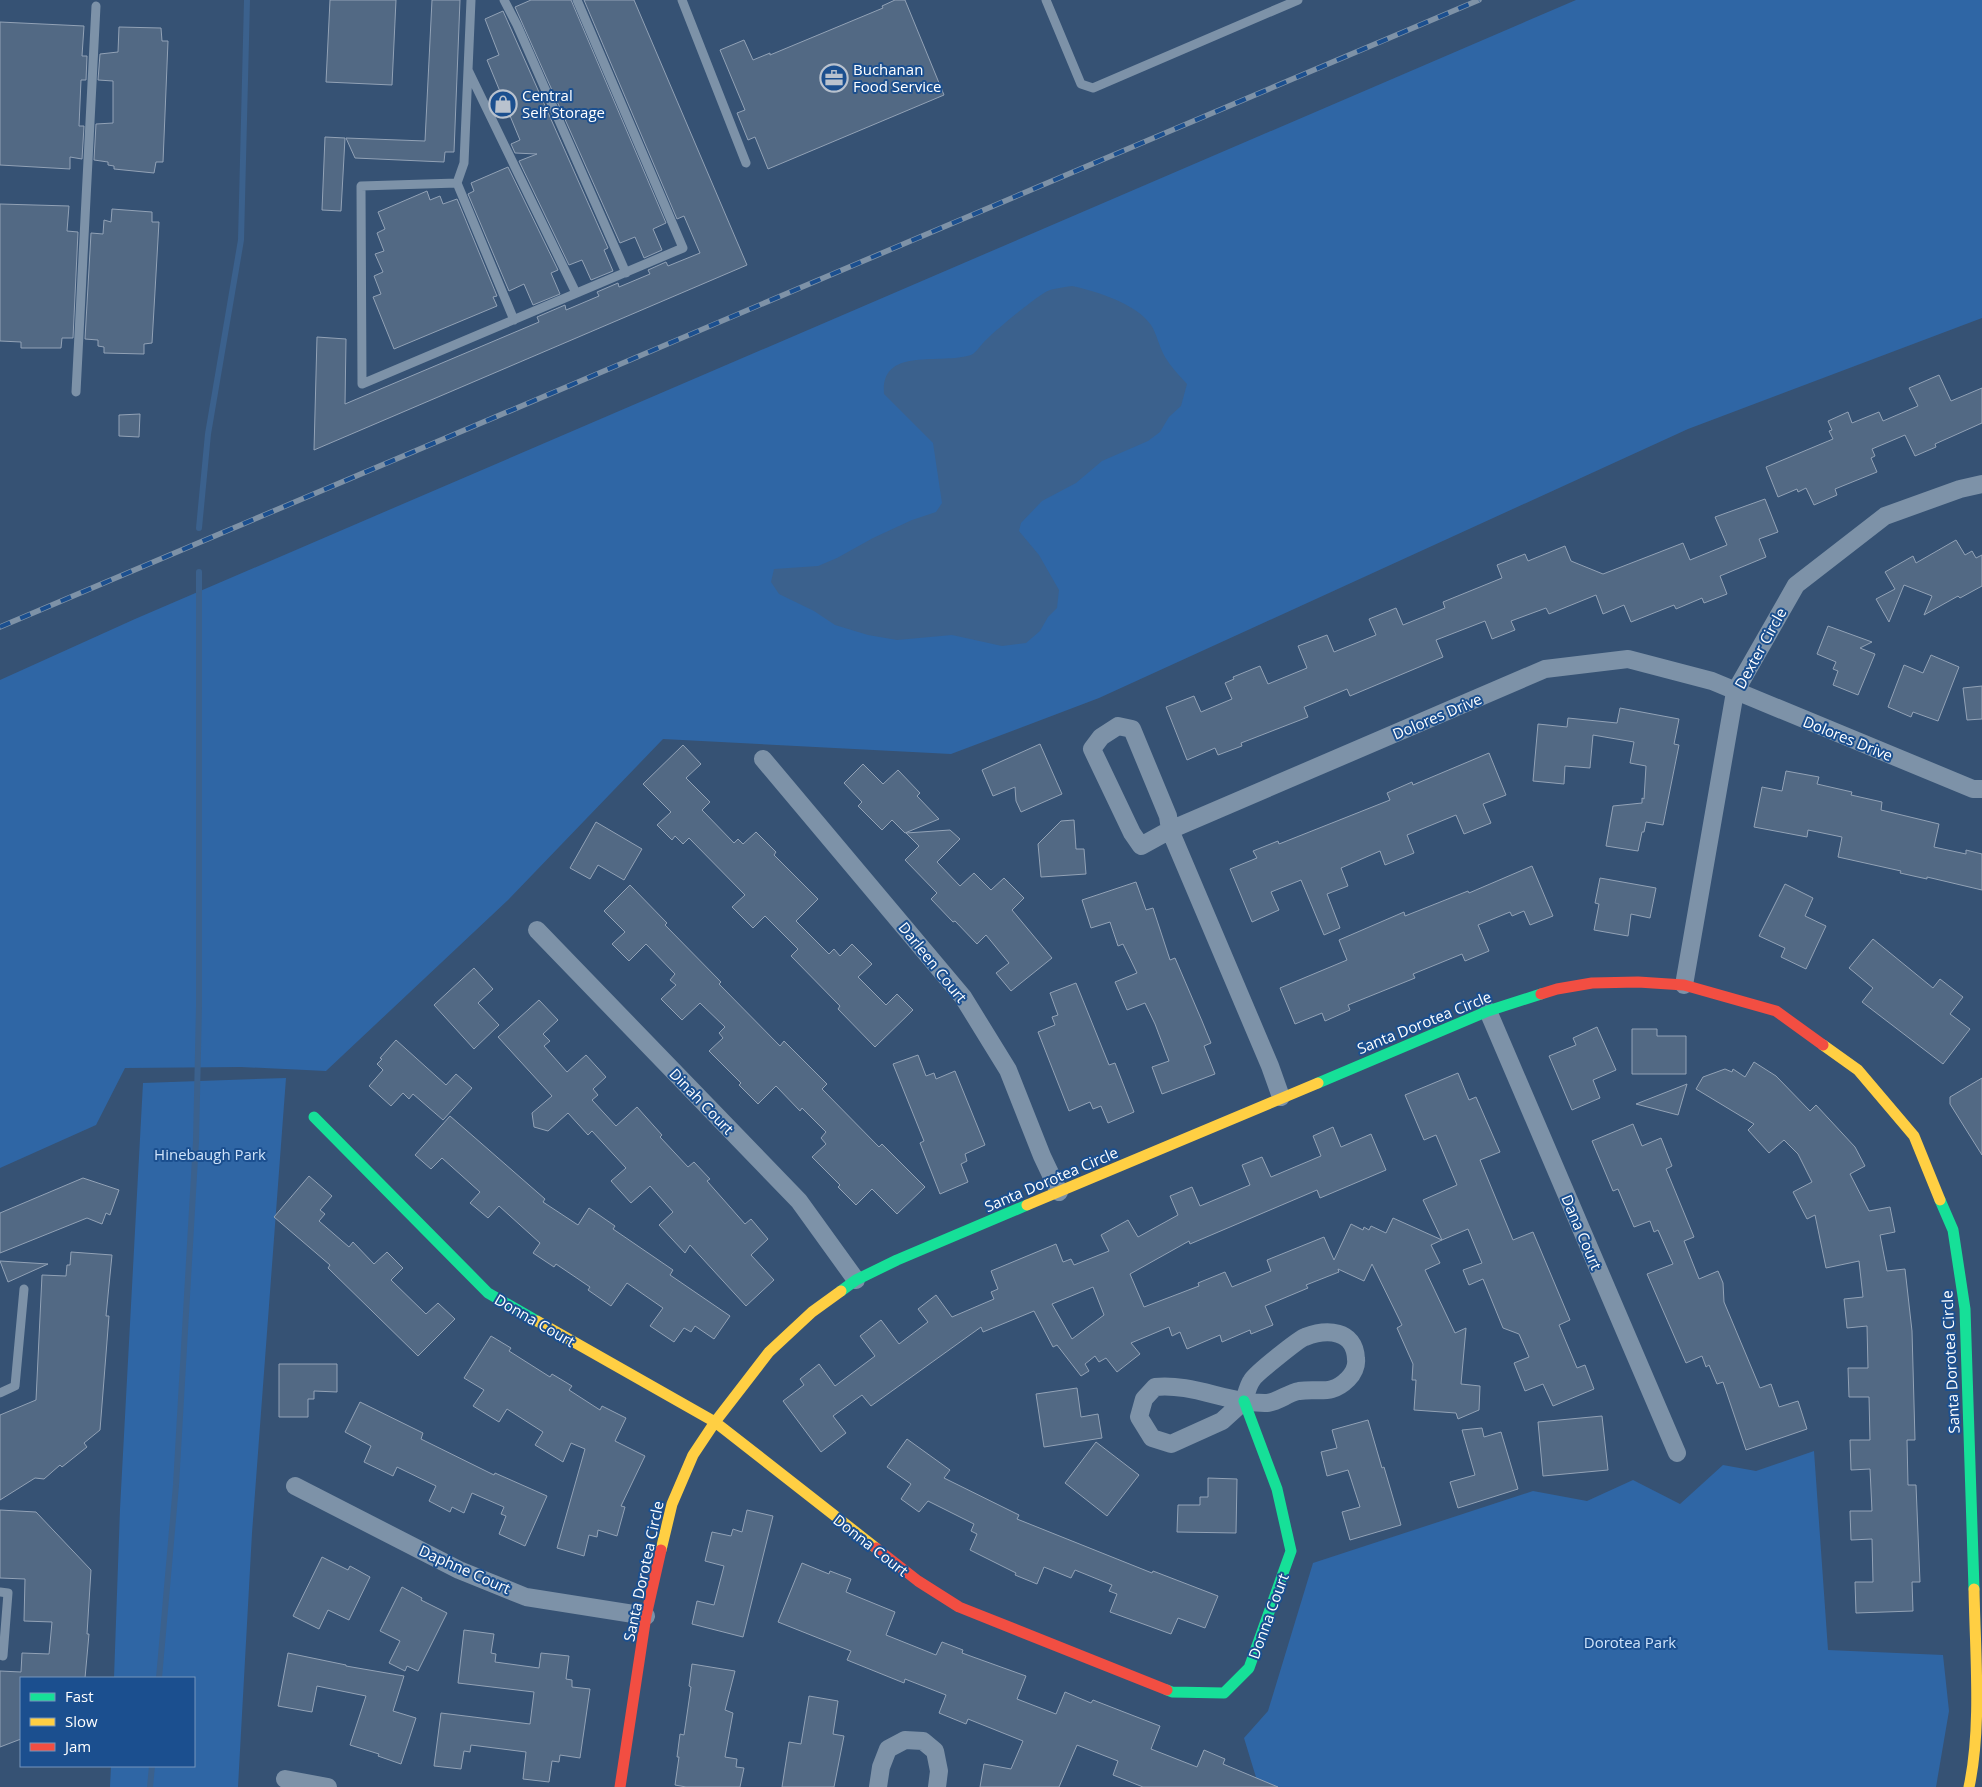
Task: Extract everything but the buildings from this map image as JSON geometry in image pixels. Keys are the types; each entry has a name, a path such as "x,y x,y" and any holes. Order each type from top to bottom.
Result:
{"street":[{"name":"Dexter Circle","path":"1684,985 1735,692 1796,585 1885,516 1960,488 1982,484"},
{"name":"Dolores Drive","path":"1170,830 1168,816 1132,728 1118,726 1101,737 1092,749 1132,833 1141,846 1170,830 1546,669 1628,659 1712,681 1972,789 1982,789"},
{"name":"Darleen Court","path":"763,759 963,997 1008,1070 1059,1192"},
{"path":"1170,830 1270,1066 1281,1097"},
{"name":"Dinah Court","path":"537,930 799,1201 856,1280"},
{"name":"Santa Dorotea Circle","path":"620,1787 646,1616 672,1504 693,1455 715,1422 769,1352 812,1312 856,1280 897,1260 1488,1011 1557,989 1592,983 1638,982 1684,985 1776,1011 1858,1070 1914,1136 1953,1230 1974,1309 1977,1701 1974,1767 1969,1787"},
{"name":"Dana Court","path":"1488,1011 1677,1453"},
{"name":"Donna Court","path":"314,1117 488,1293 715,1422 918,1582 959,1608 1172,1692 1224,1693 1249,1668 1291,1551 1277,1489 1244,1401"},
{"path":"1244,1401 1222,1421 1171,1444 1152,1438 1139,1417 1144,1400 1155,1387 1169,1385 1244,1401 1269,1403 1298,1392 1325,1392 1339,1388 1352,1375 1357,1360 1354,1347 1346,1336 1330,1331 1303,1338 1251,1380 1244,1401"},
{"name":"Daphne Court","path":"295,1486 459,1570 526,1597 646,1616"},
{"path":"878,1787 881,1767 888,1750 905,1740 923,1741 935,1751 939,1771 937,1787"},
{"path":"285,1779 328,1787"}],"lane":[{"path":"471,0 464,162 457,183 514,320"},
{"path":"504,0 626,273"},
{"path":"457,183 362,186 362,384 683,248 577,0"},
{"path":"682,0 746,163"},
{"path":"1046,0 1081,84 1093,88 1298,0"},
{"path":"76,392 96,6"},
{"path":"468,70 576,293"},
{"path":"0,1393 15,1386 24,1289"},
{"path":"0,1592 8,1593 3,1656 0,1656"}],"green space":[{"path":"1576,0 1982,0 1982,318 1688,429 1099,698 951,754 663,739 508,900 326,1071 241,1067 125,1068 96,1125 0,1168 0,680 135,619"},
{"name":"Hinebaugh Park","path":"286,1078 252,1533 238,1787 110,1787 111,1767 195,1767 195,1677 114,1677 120,1509 143,1083"},
{"name":"Dorotea Park","path":"1814,1451 1828,1650 1943,1655 1949,1711 1936,1787 1259,1787 1244,1738 1268,1711 1313,1563 1533,1491 1587,1501 1633,1480 1680,1504 1723,1465 1756,1471"}],"shaded area":[{"path":"1072,286 1093,291 1115,300 1145,318 1151,325 1161,349 1172,368 1187,384 1181,406 1169,417 1160,432 1148,441 1102,461 1076,483 1042,501 1021,523 1019,531 1039,555 1059,590 1057,608 1048,617 1040,631 1026,643 1002,646 952,635 897,640 868,635 835,625 814,611 779,594 771,582 774,569 818,566 912,520 936,512 942,503 933,443 884,394 885,379 892,369 902,363 914,360 958,358 971,355 999,328 1037,298 1050,290"}],"waterway":[{"path":"199,528 208,434 241,240 247,0"},
{"path":"159,1677 176,1485 196,1141 199,1007 199,572"},
{"path":"150,1787 152,1767"}],"railway":[{"path":"0,627 1479,0"}],"traffic: fast":[{"path":"1318,1083 1488,1011 1541,994"},
{"path":"314,1117 488,1293 537,1321"},
{"path":"1940,1200 1953,1230 1965,1309 1974,1589"},
{"path":"841,1291 856,1280 897,1260 1027,1205"},
{"path":"1167,1690 1172,1692 1224,1693 1249,1668 1291,1551 1277,1489 1244,1401"}],"traffic: slow":[{"path":"1823,1045 1858,1070 1914,1136 1940,1200"},
{"path":"1027,1205 1318,1083"},
{"path":"661,1550 672,1504 693,1455 715,1422 769,1352 812,1312 841,1291"},
{"path":"537,1321 715,1422 876,1548"},
{"path":"1969,1787 1977,1714 1974,1589"}],"traffic: jam":[{"path":"1541,994 1557,989 1592,983 1638,982 1684,985 1776,1011 1823,1045"},
{"path":"876,1548 918,1581 959,1607 1167,1690"},
{"path":"620,1787 646,1616 661,1550"}],"place":[{"name":"Buchanan Food Service","path":"834,78"},
{"name":"Central Self Storage","path":"503,104"}]}
